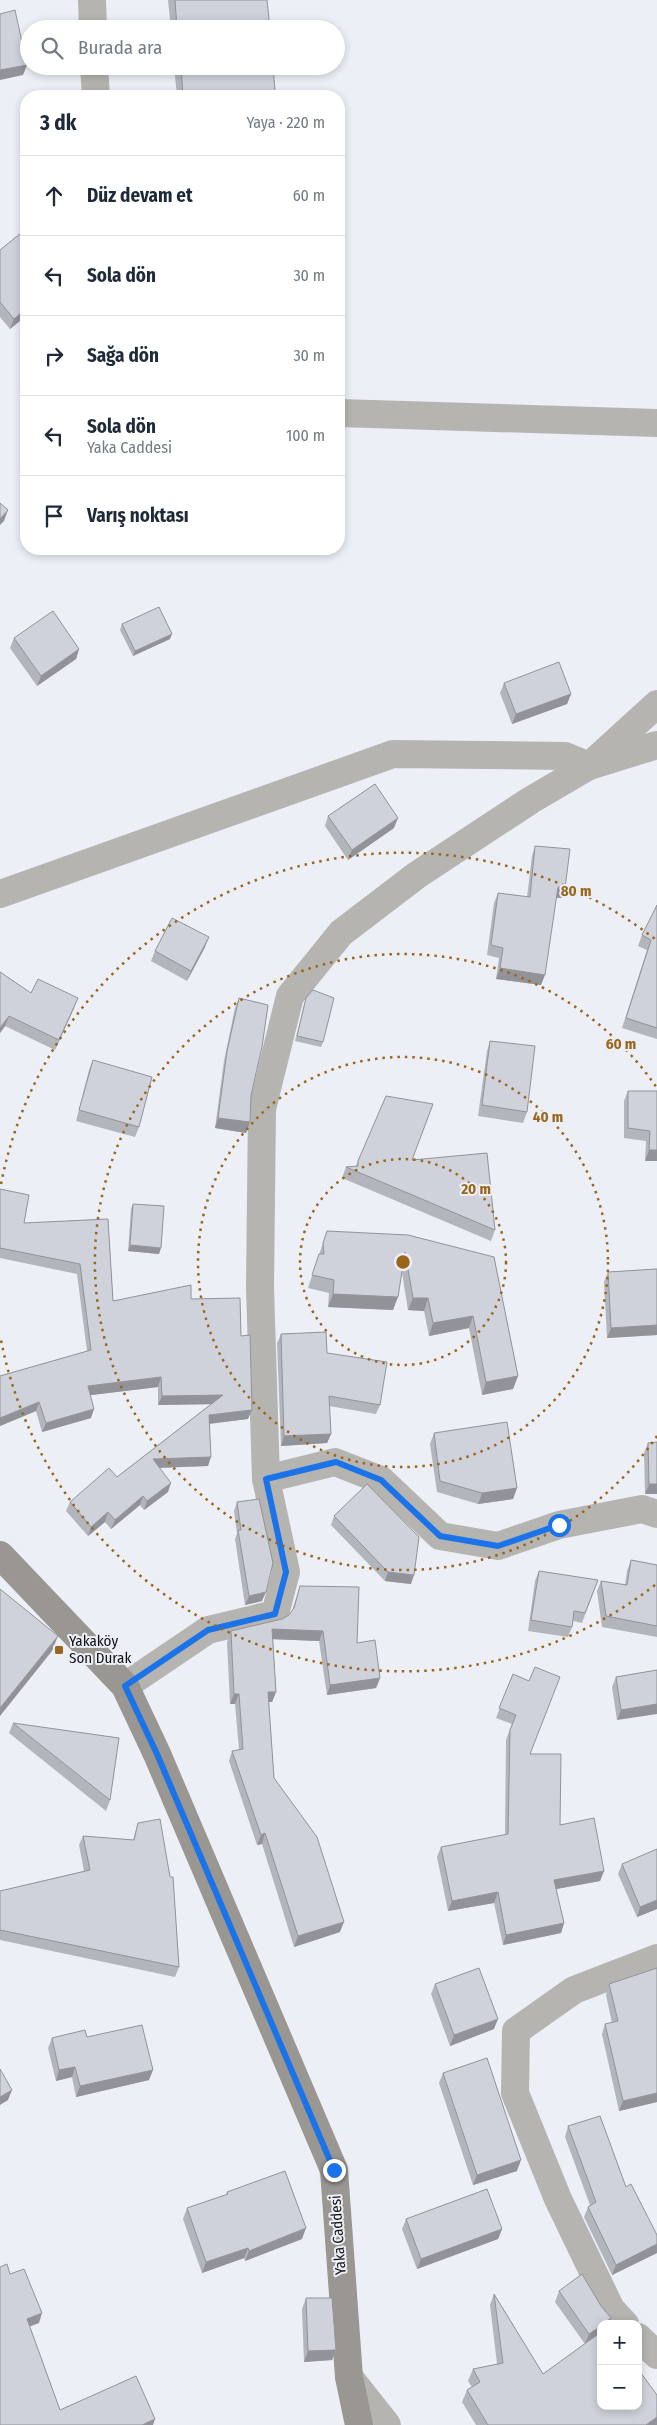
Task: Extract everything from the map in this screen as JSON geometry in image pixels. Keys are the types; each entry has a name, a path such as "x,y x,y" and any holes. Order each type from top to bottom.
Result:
{"street":[{"path":"92,0 93,20"},
{"path":"95,75 96,90"},
{"path":"345,414 657,423"},
{"path":"125,1686 208,1630 275,1614 286,1572 266,1479 260,1287 262,1109 290,996 341,933 417,875 531,800 589,766 657,704"},
{"path":"0,894 393,754 565,756 589,766 657,745"},
{"path":"266,1479 336,1462 381,1480 440,1536 498,1546 559,1525 642,1510 657,1514"},
{"name":"Yaka Caddesi","path":"0,1555 125,1686 157,1754 334,2170 349,2377 359,2425"},
{"path":"621,2320 611,2309 558,2199 514,2093 516,2031 574,1990 657,1958"},
{"path":"642,2341 657,2355"},
{"path":"349,2377 387,2425"}],"building":[{"path":"175,0 267,0 269,20 176,20"},
{"path":"15,10 20,33 20,66 0,70 0,14"},
{"path":"182,75 274,75 275,90 183,90"},
{"path":"20,234 20,314 14,319 0,302 0,250"},
{"path":"0,503 8,510 0,519"},
{"path":"159,607 172,634 135,651 122,624"},
{"path":"53,611 79,649 41,676 14,638"},
{"path":"559,662 571,694 516,714 504,683"},
{"path":"375,784 398,818 352,850 328,816"},
{"path":"535,846 570,849 565,888 558,887 545,975 500,968 503,948 491,945 498,893 530,897"},
{"path":"657,905 657,1028 626,1018 651,940 642,935"},
{"path":"172,918 209,937 191,971 155,951"},
{"path":"0,972 31,993 38,979 78,998 59,1040 9,1016 0,1028"},
{"path":"313,990 334,998 323,1042 297,1036 306,998"},
{"path":"239,998 268,1005 262,1047 251,1095 250,1122 218,1118 227,1051"},
{"path":"490,1041 535,1046 527,1112 482,1105"},
{"path":"93,1060 152,1077 139,1127 79,1110"},
{"path":"628,1091 657,1091 657,1150 649,1150 650,1131 628,1128"},
{"path":"386,1096 433,1104 412,1160 487,1153 495,1230 346,1167 358,1166 358,1161"},
{"path":"0,1189 29,1195 24,1223 108,1219 113,1301 191,1285 191,1299 240,1298 241,1336 250,1335 252,1410 209,1415 211,1457 153,1459 171,1483 147,1501 143,1496 115,1520 108,1512 91,1527 70,1502 109,1468 117,1477 223,1395 162,1396 161,1377 88,1386 94,1409 46,1423 39,1402 0,1418 0,1376 91,1350 80,1264 0,1248"},
{"path":"133,1204 164,1206 161,1248 130,1245"},
{"path":"327,1231 408,1235 494,1257 518,1376 486,1382 473,1316 433,1323 428,1298 413,1298 405,1252 398,1297 333,1294 334,1280 312,1275 319,1254 324,1254 323,1243"},
{"path":"657,1269 657,1325 611,1328 608,1272"},
{"path":"326,1332 327,1353 387,1362 380,1405 329,1396 331,1434 284,1436 281,1334"},
{"path":"507,1422 517,1488 482,1493 440,1481 434,1433"},
{"path":"657,1442 657,1484 649,1484 648,1443"},
{"path":"367,1484 419,1537 414,1575 388,1572 334,1516"},
{"path":"259,1499 273,1563 266,1592 249,1596 238,1530 241,1530 237,1502"},
{"path":"631,1560 657,1565 657,1626 606,1616 601,1581 627,1585"},
{"path":"539,1571 598,1580 585,1613 574,1611 572,1627 531,1620"},
{"path":"300,1586 359,1587 357,1643 375,1640 380,1678 330,1685 323,1631 272,1629 276,1692 268,1692 274,1778 317,1837 344,1922 298,1936 265,1833 261,1835 232,1751 243,1749 239,1694 234,1694 231,1631 282,1619 289,1615 294,1608"},
{"path":"0,1589 58,1636 0,1708"},
{"path":"535,1667 560,1677 530,1754 561,1754 560,1825 594,1818 604,1871 554,1880 564,1923 506,1935 498,1892 452,1901 441,1847 508,1834 510,1730 516,1715 499,1708 513,1674 529,1681"},
{"path":"657,1670 657,1704 621,1710 616,1677"},
{"path":"13,1723 119,1738 110,1800"},
{"path":"160,1819 170,1877 173,1877 179,1967 0,1930 0,1891 90,1870 83,1836 134,1840 138,1823"},
{"path":"657,1849 657,1900 640,1907 622,1864"},
{"path":"479,1968 498,2019 454,2035 435,1984"},
{"path":"657,1968 657,2093 623,2101 605,2024 618,2021 609,1984"},
{"path":"142,2025 153,2070 80,2086 75,2067 59,2070 52,2038 85,2030 87,2037"},
{"path":"487,2058 521,2160 477,2175 443,2073"},
{"path":"0,2069 12,2090 0,2097"},
{"path":"600,2116 626,2187 631,2184 657,2235 657,2244 616,2265 588,2207 596,2202 568,2126"},
{"path":"285,2171 306,2228 249,2251 248,2248 206,2262 187,2208"},
{"path":"487,2189 502,2229 421,2259 406,2219"},
{"path":"7,2264 10,2274 24,2269 42,2313 27,2319 60,2410 136,2376 155,2419 142,2425 0,2425 0,2267"},
{"path":"582,2274 601,2306 611,2318 608,2320 597,2320 597,2329 589,2334 559,2291"},
{"path":"494,2294 543,2374 597,2335 597,2410 642,2410 642,2374 657,2395 657,2417 646,2425 488,2425 467,2390 480,2382 473,2369 503,2363"},
{"path":"306,2298 332,2298 336,2350 308,2351"}],"place":[{"name":"Yakaköy Son Durak","path":"59,1650"}],"route":[{"path":"334,2170 157,1754 125,1686 208,1630 275,1614 286,1572 266,1479 336,1462 381,1480 440,1536 498,1546 559,1525"}]}
